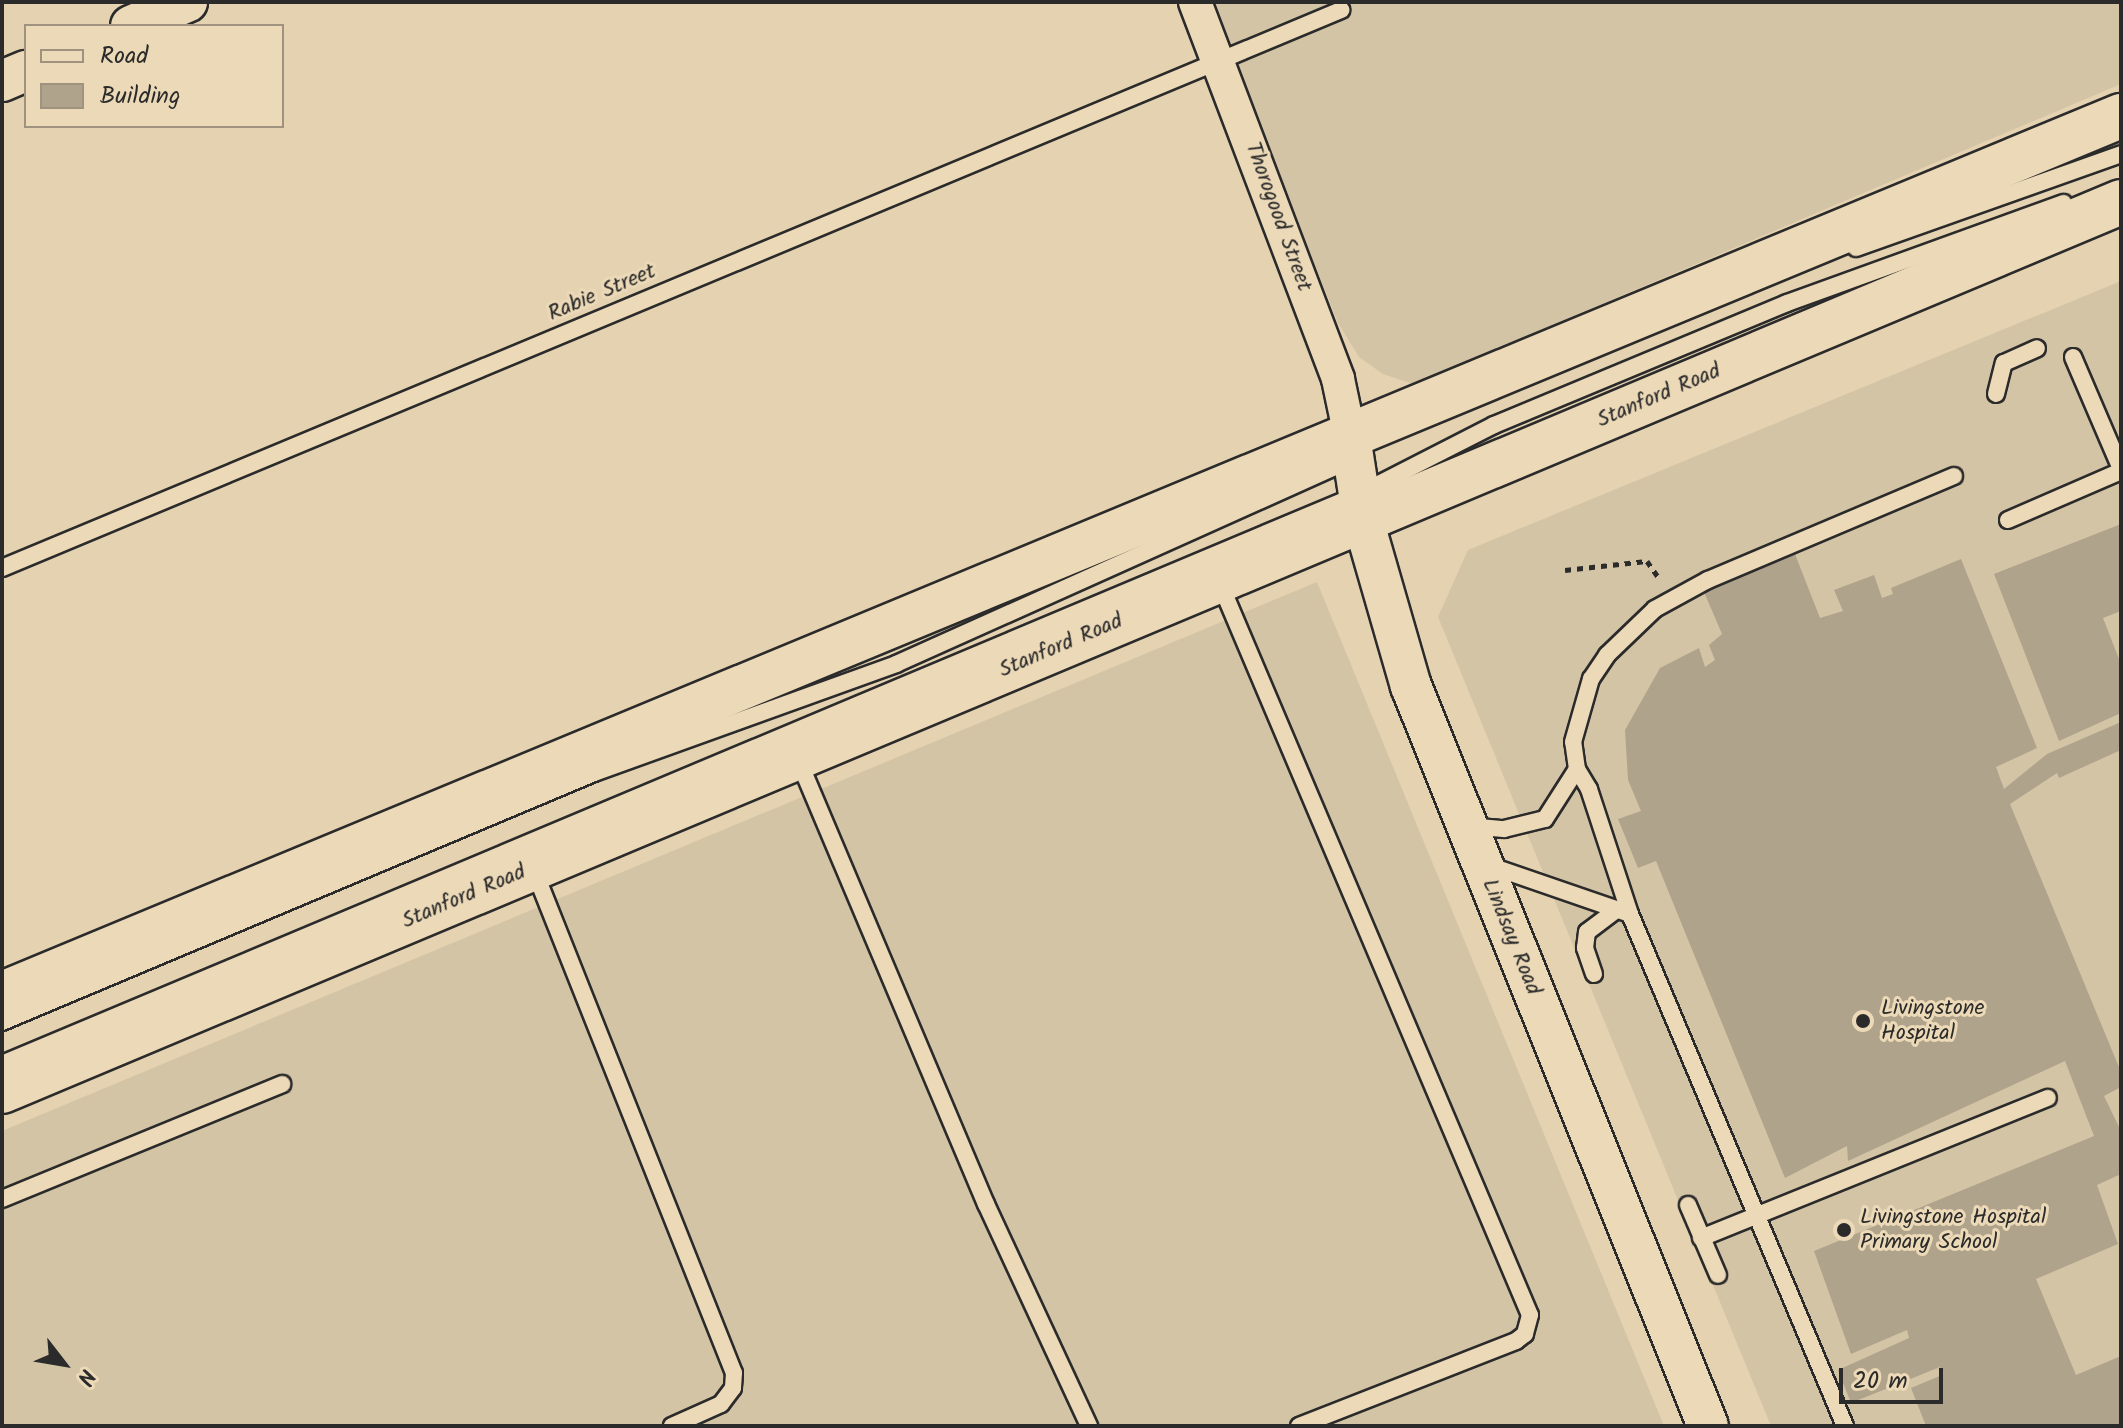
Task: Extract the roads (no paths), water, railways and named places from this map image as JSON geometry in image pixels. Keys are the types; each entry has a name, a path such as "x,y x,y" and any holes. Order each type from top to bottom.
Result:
{"main road":[{"name":"Stanford Road","path":"2,1091 1219,580 1360,471 2121,116"},
{"name":"Stanford Road","path":"2,994 1360,471 2101,200"}],"street":[{"path":"136,24 187,2"},
{"name":"Thorogood Street","path":"1195,2 1338,379 1360,471"},
{"path":"2,81 24,72"},
{"name":"Lindsay Road","path":"1360,471 1411,686 1708,1426"}],"lane":[{"name":"Rabie Street","path":"2,568 1341,10"},
{"path":"1840,253 2121,154"},
{"path":"1430,422 1740,294"},
{"path":"1996,394 2004,363 2037,348"},
{"path":"2008,520 2121,470 2073,357"},
{"path":"2,1022 594,773 896,664 1360,471"},
{"path":"2,1064 1360,471"},
{"path":"1845,1426 1623,912 1589,789 1577,769 1573,742 1591,679 1634,627 1674,598 1954,476"},
{"path":"1219,580 1530,1315 1525,1334 1516,1341 1299,1426"},
{"path":"797,757 986,1204 1089,1426"},
{"path":"1467,826 1504,829 1545,819 1577,769"},
{"path":"1482,863 1623,912"},
{"path":"533,868 734,1373 733,1388 721,1404 672,1426"},
{"path":"1594,974 1585,948 1587,932 1623,912"},
{"path":"2,1199 282,1084"},
{"path":"1701,1238 2048,1098"},
{"path":"1688,1205 1718,1275"}],"place":[{"name":"Livingstone Hospital","path":"1863,1021"},
{"name":"Livingstone Hospital Primary School","path":"1844,1230"}]}
